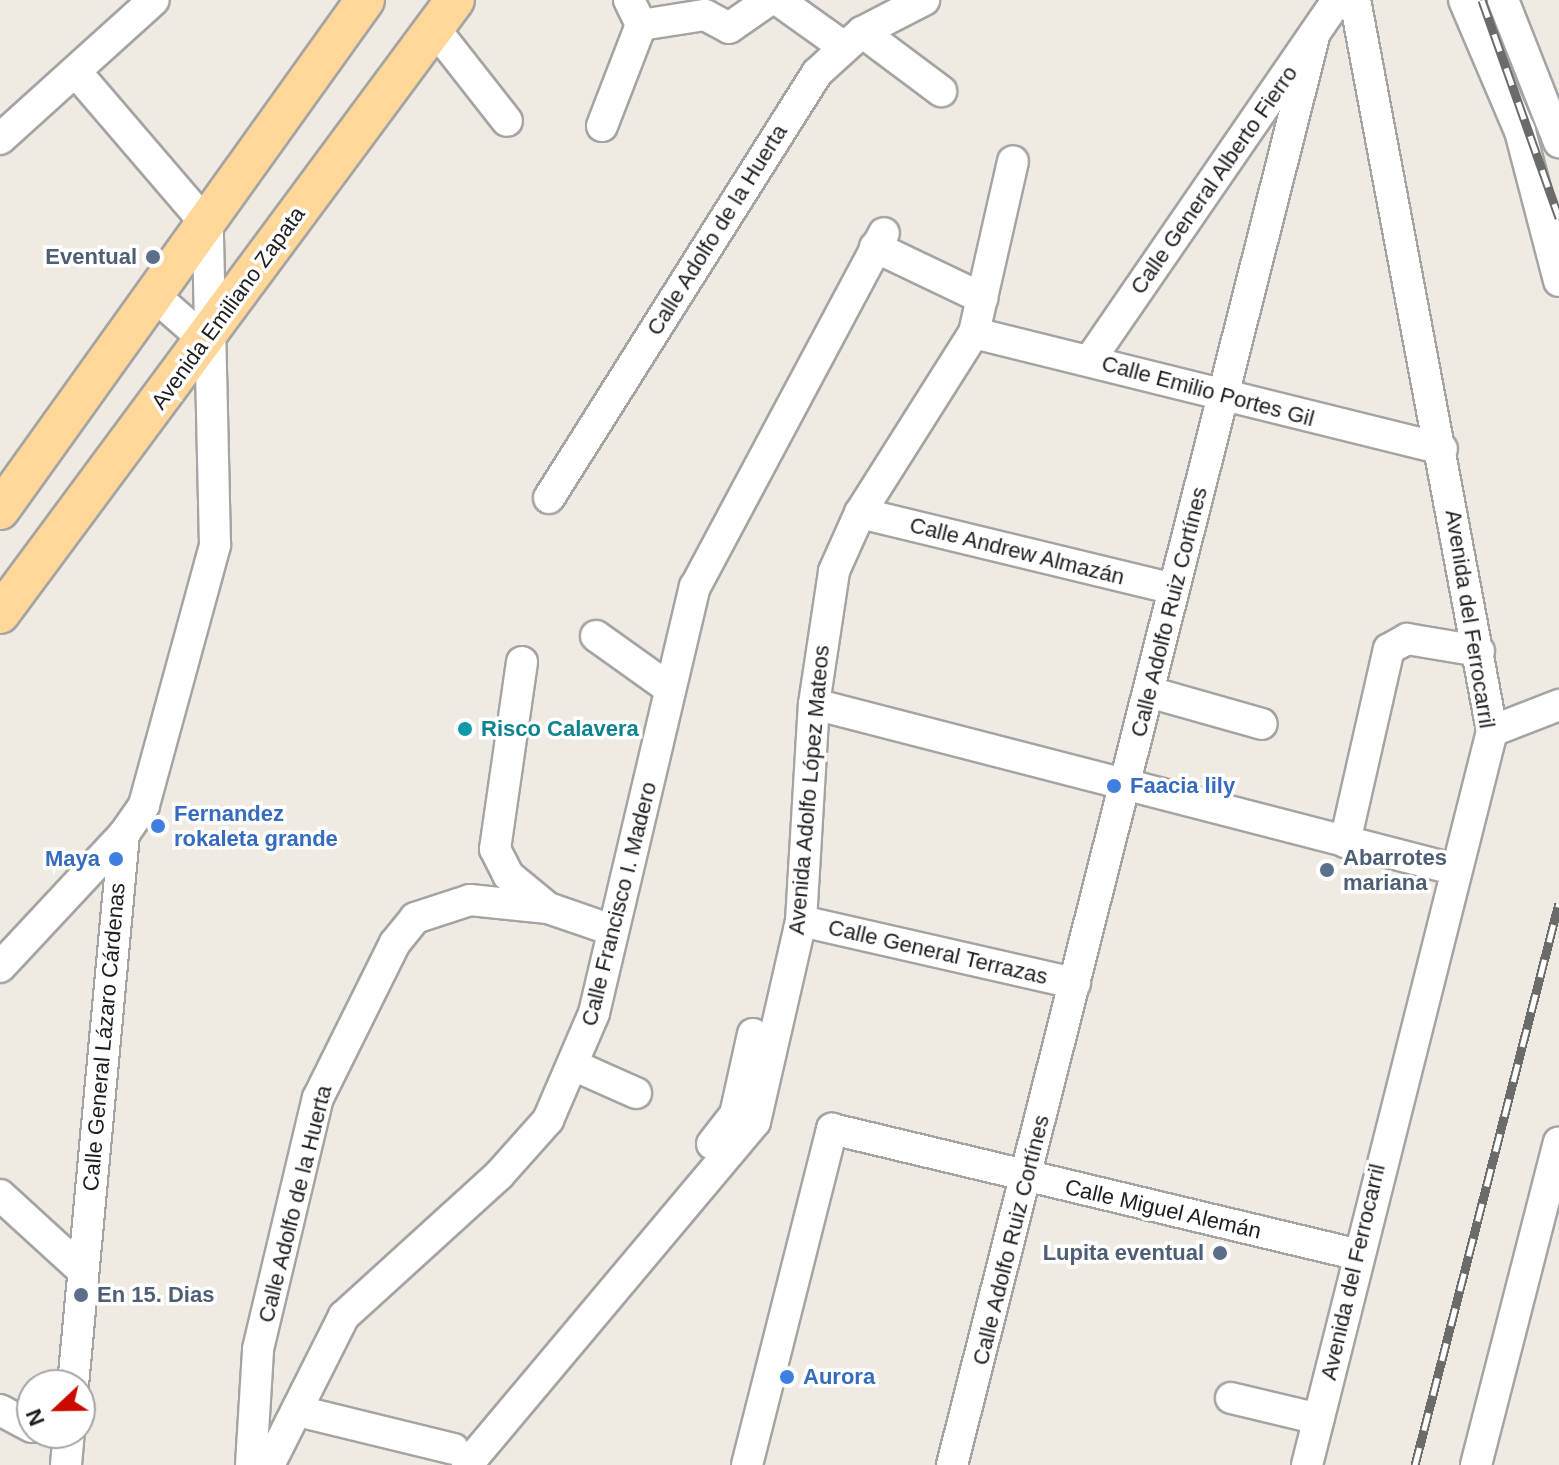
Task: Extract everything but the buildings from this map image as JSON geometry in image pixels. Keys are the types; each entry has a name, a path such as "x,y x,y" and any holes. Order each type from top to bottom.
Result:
{"main road":[{"path":"0,510 157,298 365,0"},
{"name":"Avenida Emiliano Zapata","path":"0,614 444,14"}],"street":[{"path":"0,139 154,0"},
{"path":"602,126 635,13 705,15 729,28 769,0"},
{"path":"778,0 941,91"},
{"name":"Calle Adolfo de la Huerta","path":"549,498 817,73 853,40 924,0"},
{"name":"Calle General Alberto Fierro","path":"1090,360 1337,0"},
{"name":"Avenida del Ferrocarril","path":"1307,1465 1355,1254 1453,869 1492,731 1442,449 1355,0"},
{"path":"1464,0 1520,131 1559,281"},
{"path":"1503,0 1551,93 1559,142"},
{"path":"444,14 507,121"},
{"name":"Calle Adolfo Ruiz Cortínes","path":"952,1465 1028,1177 1173,589 1314,37"},
{"path":"76,72 208,226"},
{"name":"Avenida Adolfo López Mateos","path":"456,1460 755,1122 801,921 814,704 834,571 860,513 974,333 1013,161"},
{"name":"Calle General Lázaro Cárdenas","path":"74,1369 124,834 144,805 215,545 205,340 208,226"},
{"name":"Calle Francisco I. Madero","path":"269,1465 302,1412 344,1316 525,1149 573,1065 594,1013 609,929 695,587 879,240 982,298"},
{"path":"157,298 205,340"},
{"name":"Calle Emilio Portes Gil","path":"974,333 1442,449"},
{"name":"Calle Andrew Almazán","path":"860,513 1173,589"},
{"path":"596,636 669,688"},
{"path":"1345,842 1389,649 1407,639 1479,651"},
{"path":"522,662 495,849 508,875 548,908 609,929"},
{"path":"1149,692 1262,724"},
{"path":"814,704 1453,869"},
{"path":"1492,731 1559,705"},
{"path":"0,967 124,834"},
{"name":"Calle Adolfo de la Huerta","path":"251,1465 258,1349 318,1098 368,990 415,918 442,903 470,900 548,908"},
{"name":"Calle General Terrazas","path":"801,921 1075,983"},
{"path":"302,1412 456,1460 735,1115 753,1034"},
{"path":"573,1065 636,1093"},
{"name":"Calle Miguel Alemán","path":"747,1465 832,1129 1355,1254"},
{"path":"1476,1465 1548,1222 1559,1142"},
{"path":"0,1195 82,1270"},
{"path":"237,1465 239,1404 275,1243"},
{"path":"1231,1398 1319,1419"}],"railway":[{"path":"1482,0 1559,218"},
{"path":"1415,1465 1559,903"}],"place":[{"name":"Eventual","path":"153,257"},
{"name":"Risco Calavera","path":"465,729"},
{"name":"Faacia lily","path":"1114,786"},
{"name":"Fernandez rokaleta grande","path":"158,826"},
{"name":"Maya","path":"116,859"},
{"name":"Abarrotes mariana","path":"1327,870"},
{"name":"Lupita eventual","path":"1220,1253"},
{"name":"En 15. Dias","path":"81,1295"},
{"name":"Aurora","path":"787,1377"}]}
